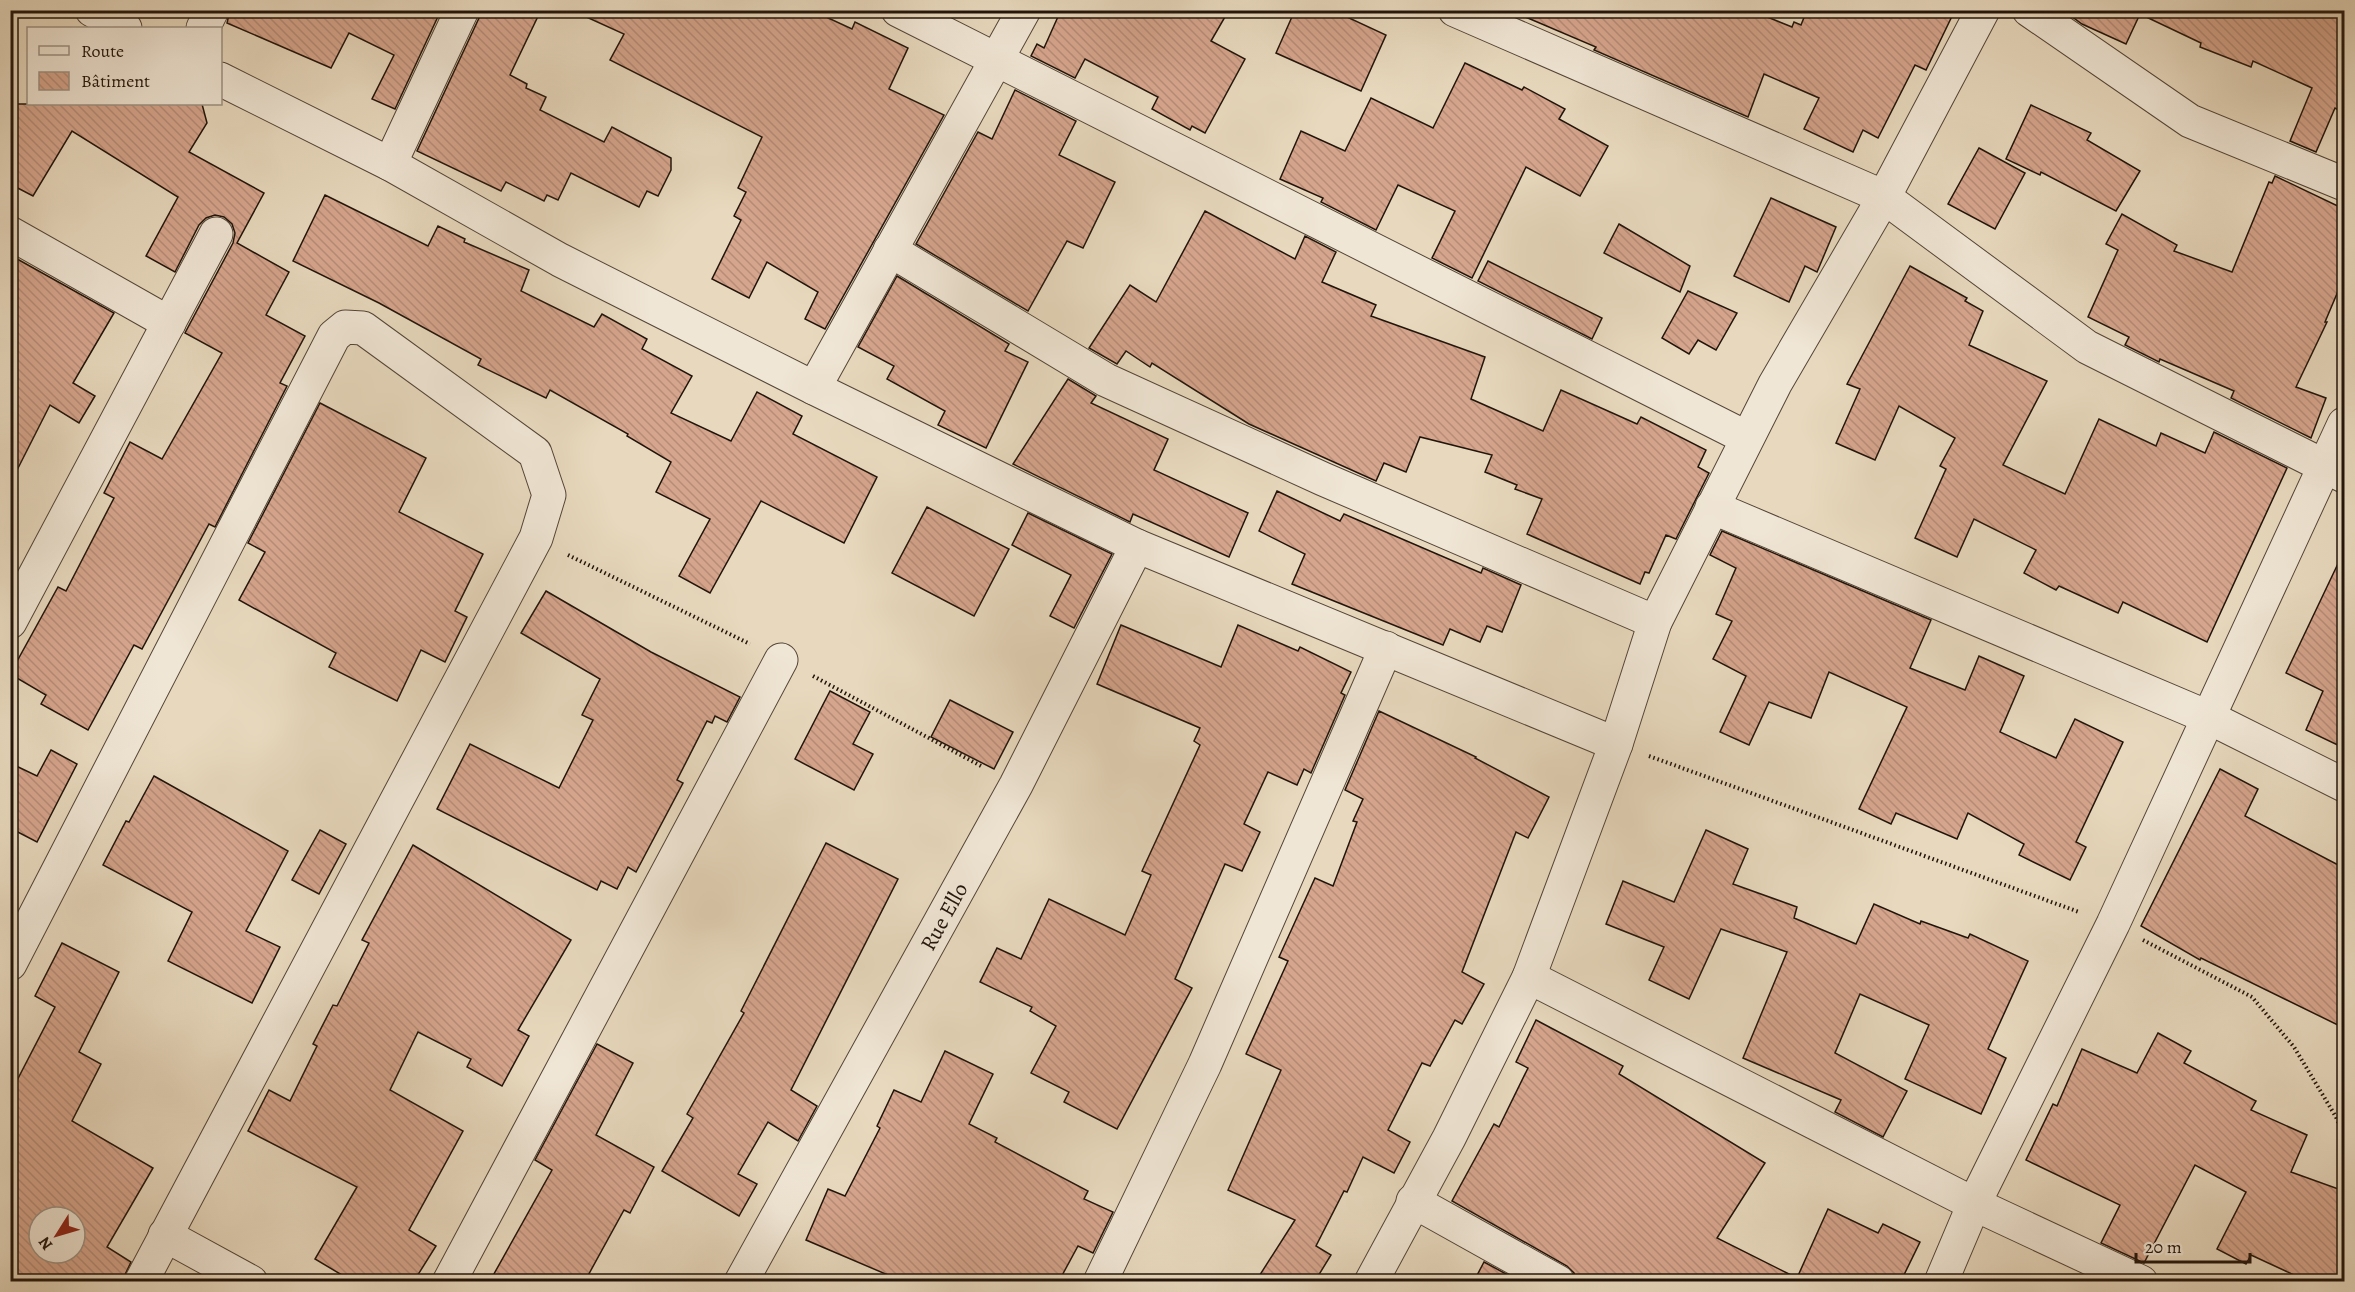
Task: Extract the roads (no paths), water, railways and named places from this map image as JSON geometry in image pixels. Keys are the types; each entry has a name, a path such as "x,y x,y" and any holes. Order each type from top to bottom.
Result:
{"street":[{"path":"92,10 123,27"},
{"path":"204,27 212,10"},
{"path":"390,164 462,10"},
{"path":"898,10 1747,438"},
{"path":"814,388 1024,10"},
{"path":"1455,10 1884,198 2087,347 2335,472"},
{"path":"1371,1281 1449,1138 1529,977 1616,744 1655,622 1775,384 1884,198 1983,10"},
{"path":"2029,10 2190,121 2344,184"},
{"path":"222,80 390,164 560,260 814,388 1137,546 1616,744"},
{"path":"10,233 169,323"},
{"path":"10,622 216,234"},
{"path":"890,250 1106,380 1323,479 1655,622"},
{"path":"10,964 334,336 345,327 363,328 535,453 549,495 536,538 141,1281"},
{"path":"1941,1281 1974,1204 2113,924 2210,718 2335,472 2344,424"},
{"path":"1712,507 2210,718 2344,786"},
{"name":"Rue Ello","path":"741,1281 1016,784 1137,546"},
{"path":"1100,1281 1204,1065 1386,648"},
{"path":"449,1281 782,660"},
{"path":"1529,977 1974,1204 2141,1281"},
{"path":"1413,1201 1558,1281"},
{"path":"165,1235 251,1281"}]}
